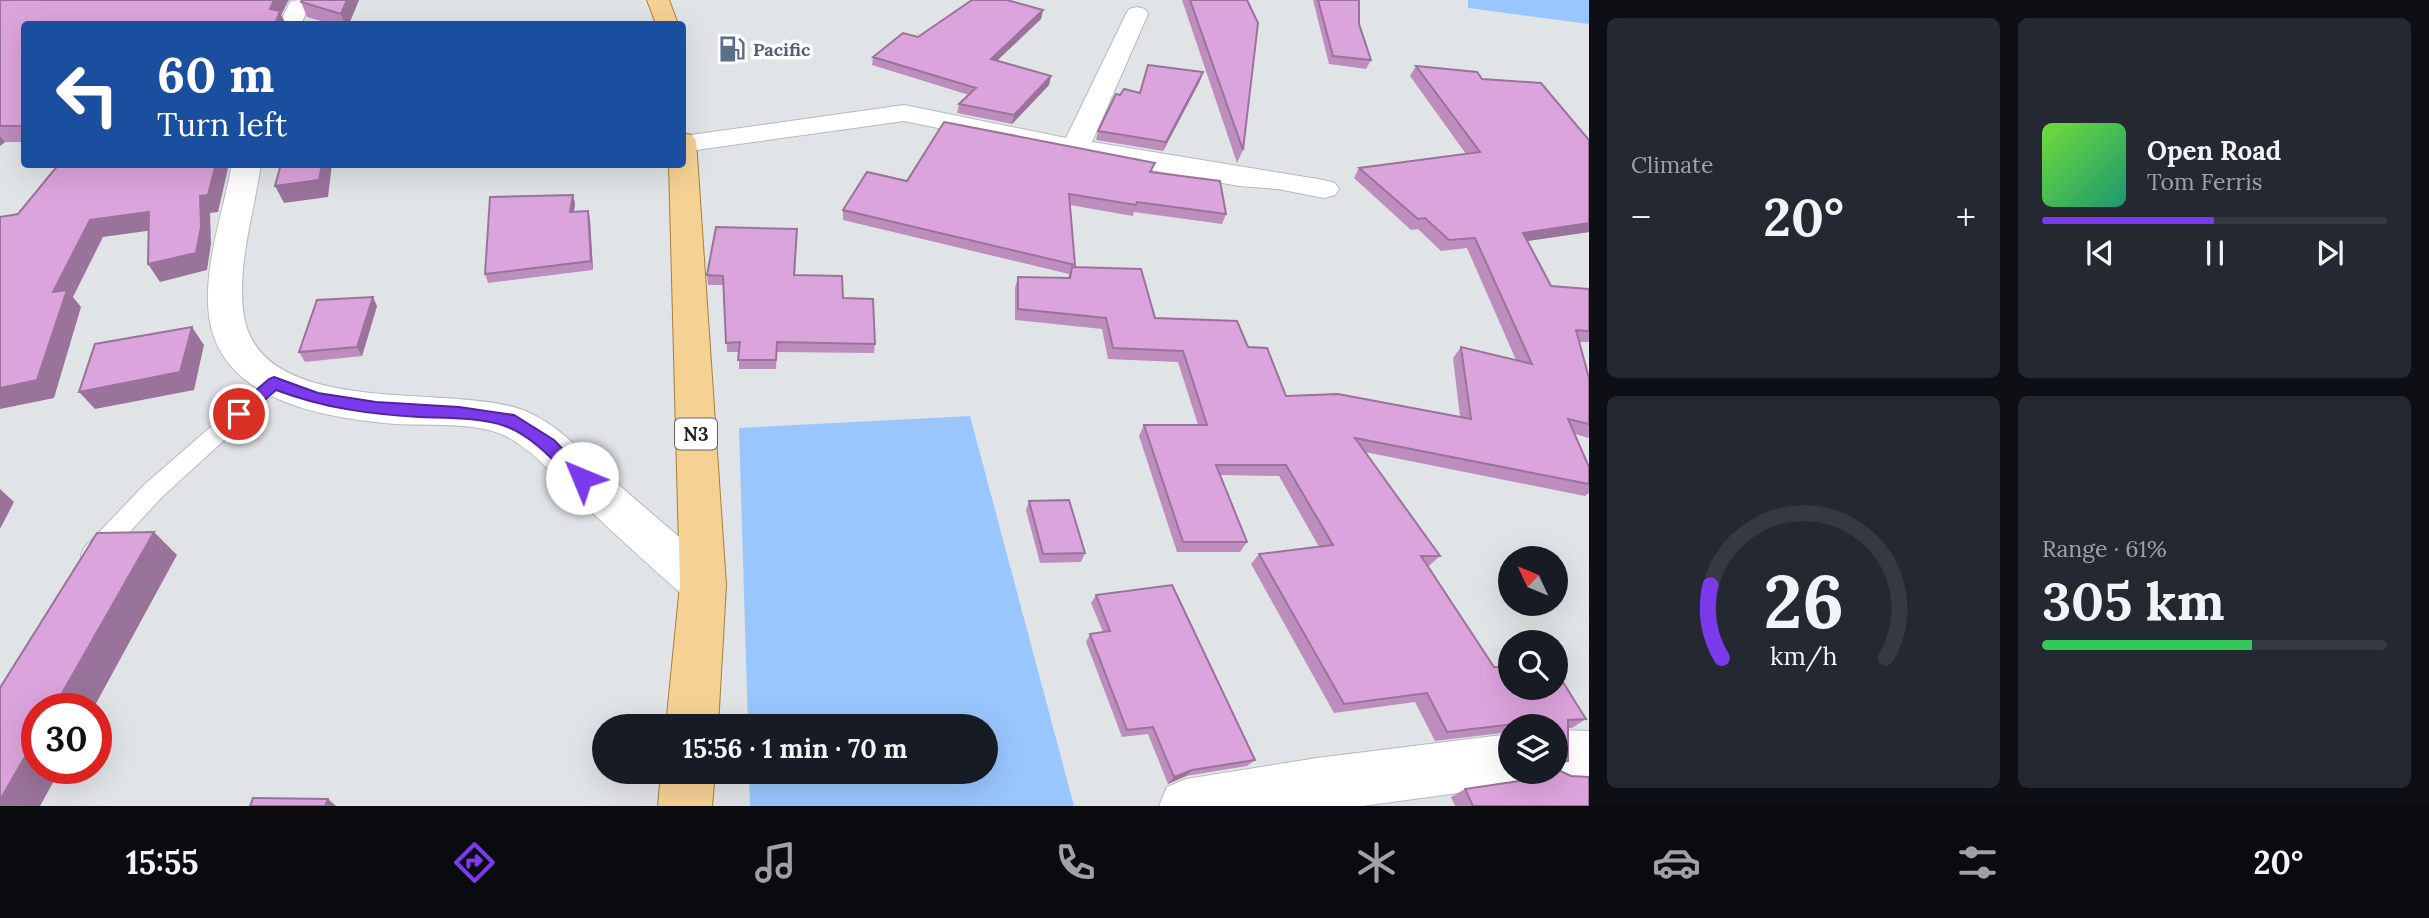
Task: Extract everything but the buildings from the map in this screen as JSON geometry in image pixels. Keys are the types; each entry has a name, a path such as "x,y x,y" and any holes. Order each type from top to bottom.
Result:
{"main road":[{"path":"658,0 666,21"},
{"name":"N3","path":"684,168 703,585 693,714"},
{"path":"685,806 687,784"}],"street":[{"path":"1074,148 1138,14"},
{"path":"686,142 904,113 1074,148 1238,177 1324,188"},
{"path":"246,168 226,288 227,320 240,352 274,383 328,401 508,420 549,444 582,478 703,585"},
{"path":"1568,756 1589,757"},
{"path":"1186,806 1317,785 1498,762"}],"lane":[{"path":"77,578 100,544 153,491 274,383"}],"shaded area":[{"path":"1468,0 1589,0 1589,24 1468,8"},
{"path":"970,416 1074,806 750,806 749,784 998,784 998,714 748,714 739,428"}],"place":[{"name":"Pacific","path":"732,49"}],"route":[{"path":"239,414 274,383 316,399 376,408 459,413 508,420 549,444 582,478"}]}
